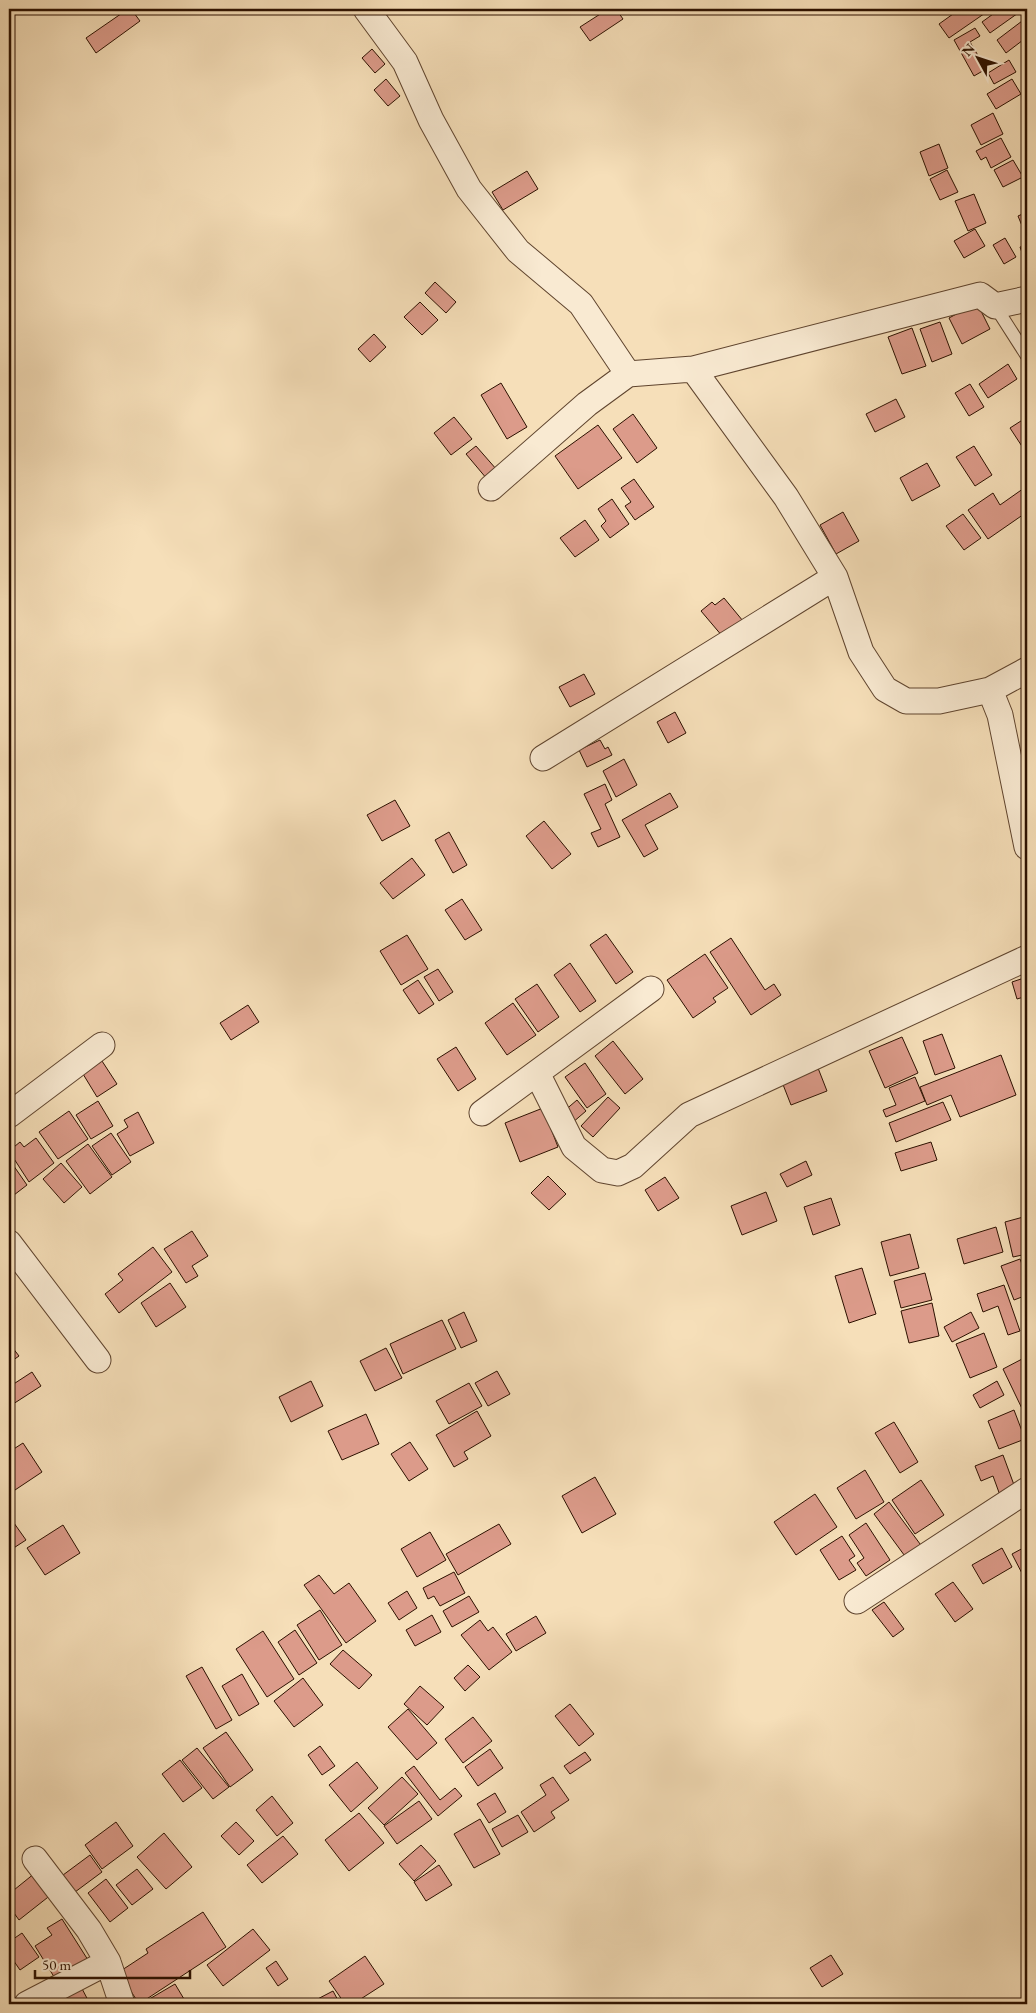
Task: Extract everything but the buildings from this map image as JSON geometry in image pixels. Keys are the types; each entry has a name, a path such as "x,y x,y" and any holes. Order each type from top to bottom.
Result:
{"street":[{"path":"366,9 405,62 431,120 469,189 518,251 581,304 628,374"},
{"path":"491,488 587,404 628,374 693,369 980,295 995,306 1027,299"},
{"path":"693,369 786,497 835,577 861,652 885,689 906,701 939,701 990,690 1027,670"},
{"path":"543,758 835,577"},
{"path":"990,690 1000,715 1027,847"},
{"path":"537,1073 574,1147 602,1170 618,1173 634,1166 689,1115 1027,958"},
{"path":"482,1113 651,989"},
{"path":"9,1115 102,1045"},
{"path":"9,1243 98,1360"},
{"path":"857,1601 1027,1490"},
{"path":"35,1859 89,1930 108,1962 122,2004"},
{"path":"26,2004 108,1962"}],"lane":[{"path":"995,306 1027,356"}]}
